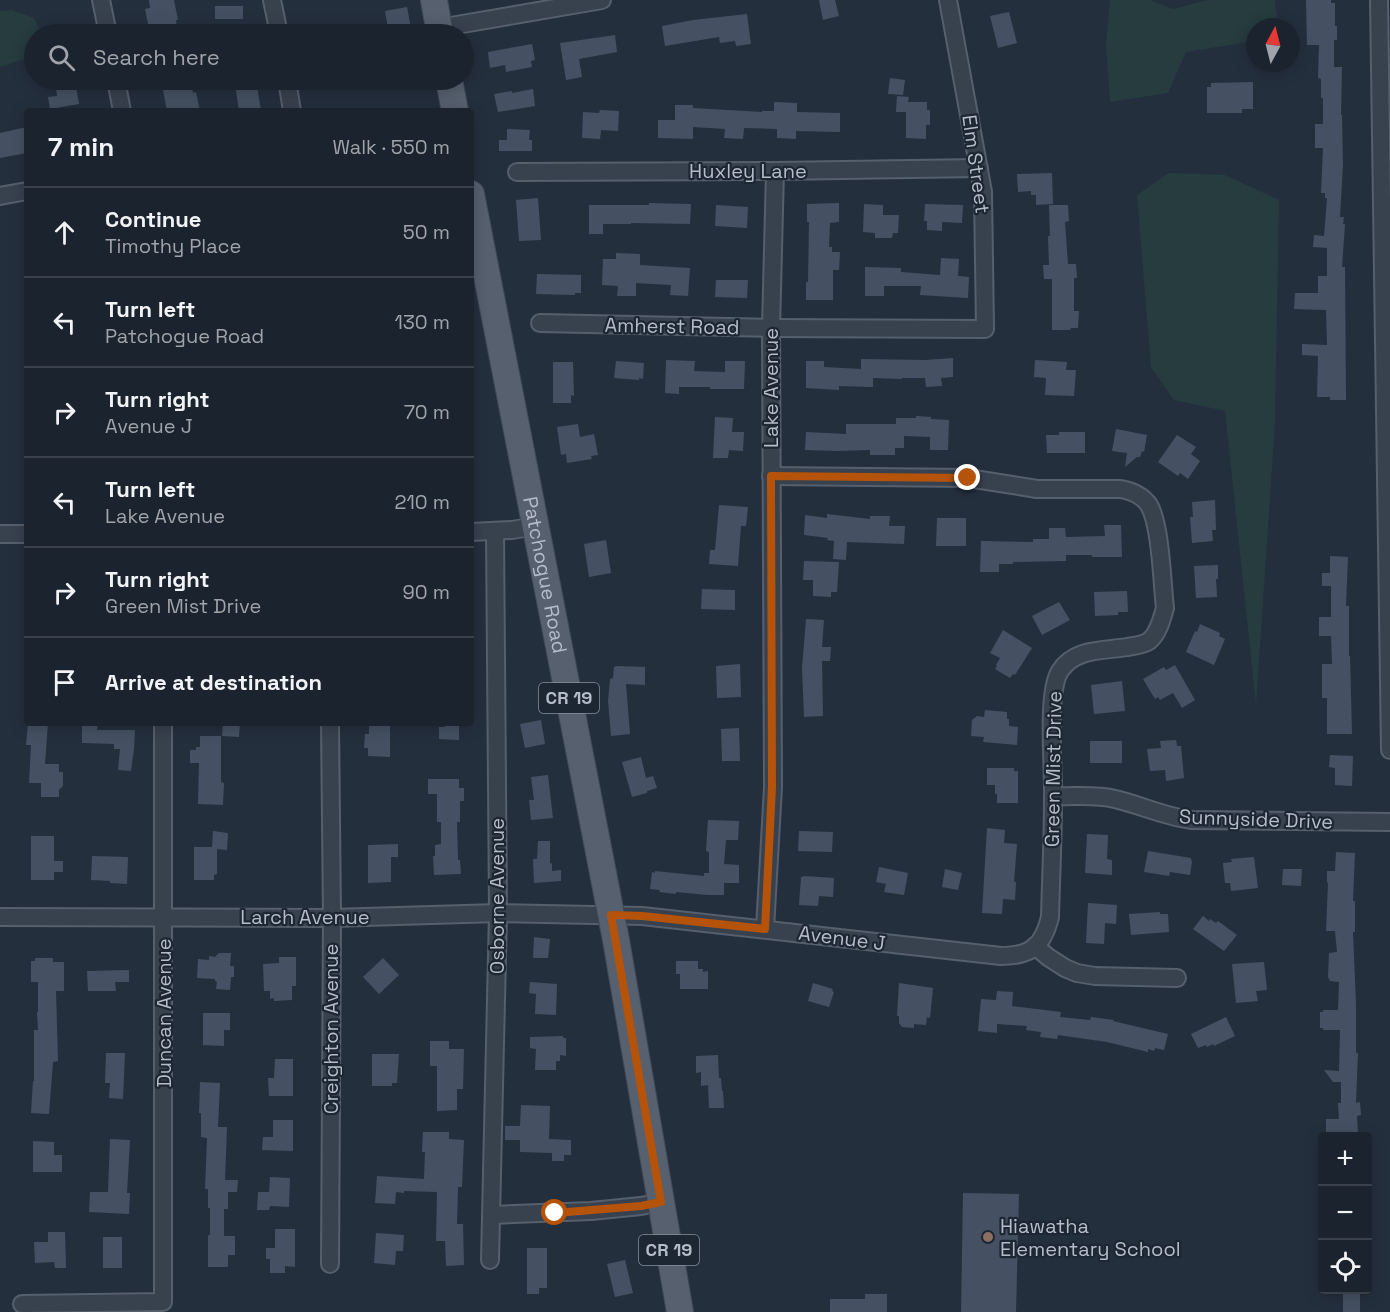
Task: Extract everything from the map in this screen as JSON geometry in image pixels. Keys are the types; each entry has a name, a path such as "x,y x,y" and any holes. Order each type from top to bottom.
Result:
{"main road":[{"path":"434,0 439,24"},
{"path":"451,90 454,108"},
{"name":"Patchogue Road","path":"474,209 611,915 680,1312"}],"street":[{"path":"101,0 106,24"},
{"path":"272,0 277,24"},
{"path":"474,24 602,0"},
{"name":"Elm Street","path":"948,0 983,192 985,329"},
{"path":"1379,0 1390,750"},
{"path":"118,90 121,108"},
{"path":"289,90 292,108"},
{"name":"Huxley Lane","path":"517,172 979,168"},
{"name":"Lake Avenue","path":"765,929 772,787 771,328 775,171"},
{"path":"0,196 24,192"},
{"name":"Amherst Road","path":"540,323 771,328 985,329"},
{"name":"Green Mist Drive","path":"771,476 968,478 1037,489 1121,489 1131,490 1148,504 1157,530 1164,608 1162,620 1149,640 1140,645 1077,655 1060,670 1055,681 1052,728 1050,917 1043,939 1035,946"},
{"path":"474,532 525,529 536,526"},
{"name":"Osborne Avenue","path":"490,1260 498,913 495,531"},
{"path":"0,534 24,534"},
{"name":"Duncan Avenue","path":"67,1308 163,1302 163,726"},
{"name":"Creighton Avenue","path":"330,726 332,918 330,1264"},
{"name":"Sunnyside Drive","path":"1053,796 1106,797 1177,818 1192,820 1390,822"},
{"name":"Larch Avenue","path":"0,917 332,918 498,913 611,915"},
{"name":"Avenue J","path":"611,915 642,916 1001,956 1013,956 1035,946"},
{"path":"1035,946 1065,968 1077,973 1095,976 1177,978"},
{"path":"492,1215 591,1211 661,1202"},
{"path":"22,1304 67,1308"}],"green space":[{"path":"1110,0 1150,0 1173,9 1207,0 1275,0 1277,18 1246,18 1246,42 1186,52 1168,93 1110,102 1106,45"},
{"path":"12,10 34,18 37,24 24,24 24,59 0,67 0,11"},
{"path":"1169,173 1225,175 1279,200 1275,423 1256,705 1225,411 1174,400 1151,367 1137,195"}],"building":[{"path":"149,0 174,0 178,20 176,20 177,24 148,24 145,9 150,8"},
{"path":"819,0 835,0 839,16 823,20"},
{"path":"1306,0 1331,0 1331,3 1335,3 1337,40 1334,40 1334,67 1342,67 1343,165 1340,217 1344,217 1343,224 1345,224 1342,267 1345,267 1346,400 1317,397 1318,356 1302,355 1302,344 1327,345 1326,310 1294,309 1295,293 1318,293 1318,276 1327,276 1327,248 1313,247 1314,235 1324,236 1327,198 1325,198 1325,193 1321,193 1323,148 1315,148 1315,124 1323,124 1321,79 1318,78 1319,45 1307,45"},
{"path":"215,6 243,6 243,19 215,19"},
{"path":"407,7 410,24 387,24 385,11"},
{"path":"1009,12 1017,43 998,48 990,16"},
{"path":"747,14 751,44 736,46 735,41 720,43 719,37 665,46 662,26"},
{"path":"615,35 617,52 579,59 582,77 566,80 560,43"},
{"path":"532,44 535,60 531,61 532,67 506,72 505,65 490,68 488,52"},
{"path":"890,78 905,80 903,95 888,94"},
{"path":"1253,82 1253,109 1242,109 1242,113 1207,113 1207,87 1211,87 1211,83"},
{"path":"533,89 535,106 498,112 494,94"},
{"path":"56,90 77,90 79,104 50,108 48,97 57,96"},
{"path":"163,90 196,92 199,108 166,108"},
{"path":"236,90 258,90 261,108 239,108"},
{"path":"897,96 909,97 908,102 927,102 927,110 930,110 930,125 926,125 926,139 906,138 906,112 896,112"},
{"path":"774,102 797,103 797,112 840,113 840,132 796,131 796,139 777,138 777,129 744,128 743,139 724,138 725,129 693,127 693,139 658,138 658,120 675,120 675,105 762,112 774,111"},
{"path":"600,110 619,111 618,131 601,130 600,139 582,138 583,112 599,113"},
{"path":"24,128 24,154 0,158 0,133"},
{"path":"507,129 530,130 529,140 532,140 532,151 499,151 499,140 507,140"},
{"path":"1052,173 1053,204 1036,205 1036,195 1031,195 1031,191 1018,192 1017,174"},
{"path":"538,198 541,240 519,241 516,200"},
{"path":"649,203 691,204 690,224 603,224 603,234 589,234 589,205 649,205"},
{"path":"839,203 839,222 830,223 829,247 832,247 832,252 840,252 839,270 833,270 833,300 806,300 809,222 807,222 807,204"},
{"path":"864,204 883,205 883,215 899,215 898,233 893,233 892,238 875,238 875,233 863,232"},
{"path":"925,204 963,205 962,223 942,222 942,231 927,230 927,221 924,221"},
{"path":"716,205 748,207 747,228 715,226"},
{"path":"1049,205 1068,205 1069,221 1065,222 1068,264 1076,264 1074,311 1079,311 1078,328 1070,330 1052,330 1052,279 1044,279 1043,265 1049,265"},
{"path":"616,253 640,254 640,265 690,268 688,296 670,295 671,285 636,283 636,296 617,296 618,286 602,285 603,259 616,259"},
{"path":"941,258 959,259 958,276 969,277 968,298 920,295 921,286 884,286 884,296 865,296 865,267 901,268 901,272 940,275"},
{"path":"537,274 581,275 581,293 575,293 575,295 536,294"},
{"path":"716,280 748,280 747,298 715,297"},
{"path":"953,358 953,377 941,378 942,386 926,387 925,378 873,378 873,387 839,386 839,390 806,388 806,361 824,361 824,367 861,369 861,359"},
{"path":"666,360 695,361 694,371 725,372 725,361 745,361 744,389 679,387 679,394 665,393"},
{"path":"1035,360 1067,362 1066,370 1076,370 1074,396 1045,395 1046,378 1034,377"},
{"path":"616,361 644,363 643,379 614,378"},
{"path":"553,362 573,362 574,396 571,395 571,403 553,403"},
{"path":"916,416 949,420 948,450 930,450 930,437 904,436 904,448 895,448 895,455 870,455 870,450 805,450 806,432 846,434 846,424 896,424 896,418 916,418"},
{"path":"715,417 733,418 732,432 744,432 743,451 729,450 728,458 713,458"},
{"path":"578,424 580,437 594,434 598,455 591,456 592,459 567,463 566,454 561,455 557,427"},
{"path":"1116,429 1147,435 1144,452 1142,451 1140,457 1125,467 1127,453 1112,451"},
{"path":"1059,432 1085,432 1085,453 1047,453 1046,435 1059,435"},
{"path":"1177,435 1196,447 1191,454 1200,461 1188,479 1180,473 1178,476 1158,462"},
{"path":"1215,500 1216,530 1212,530 1213,541 1192,543 1190,517 1193,517 1192,502"},
{"path":"719,505 748,507 746,526 741,526 738,566 709,564 710,550 715,550"},
{"path":"827,514 870,519 870,516 890,516 889,526 905,526 904,544 847,542 846,560 833,559 834,541 804,535 805,515 827,518"},
{"path":"937,518 966,518 966,546 936,546"},
{"path":"1104,525 1121,525 1122,557 1066,555 1066,561 1013,562 1013,564 999,564 999,572 980,572 981,541 1033,542 1033,539 1049,539 1049,528 1065,528 1066,537 1105,536"},
{"path":"606,540 611,573 589,577 584,544"},
{"path":"1330,556 1348,557 1346,606 1349,606 1352,734 1327,734 1327,698 1322,698 1322,664 1332,664 1331,636 1319,636 1319,617 1331,617 1331,586 1322,586 1322,573 1330,573"},
{"path":"804,561 839,562 837,592 831,592 831,597 813,596 813,580 803,580"},
{"path":"1218,565 1217,597 1196,598 1194,566"},
{"path":"702,589 735,590 735,610 701,609"},
{"path":"1127,591 1128,612 1095,616 1094,592"},
{"path":"1059,602 1070,620 1042,635 1032,616"},
{"path":"806,619 824,620 822,647 831,647 830,661 822,661 823,716 804,717 802,668"},
{"path":"1200,624 1220,633 1219,636 1225,639 1214,665 1186,652"},
{"path":"1003,630 1032,648 1015,675 1013,674 1010,678 995,669 1000,658 990,653"},
{"path":"740,664 741,697 717,698 716,666"},
{"path":"1175,665 1195,700 1182,708 1173,693 1160,700 1158,697 1155,699 1143,679 1164,667 1166,670"},
{"path":"616,666 645,667 645,685 626,684 630,734 611,736 608,701 610,679 613,678"},
{"path":"1122,681 1125,711 1094,714 1091,685"},
{"path":"985,710 1007,712 1009,726 1018,727 1017,745 983,742 984,737 971,736 972,720 977,716 984,717"},
{"path":"541,720 545,744 525,748 520,724"},
{"path":"28,726 48,726 45,764 59,764 59,772 63,772 63,786 59,790 59,797 41,797 41,783 29,783 31,745 26,745"},
{"path":"82,726 98,726 97,730 135,730 131,771 118,770 120,749 114,749 114,744 82,743"},
{"path":"223,726 240,726 239,737 222,736"},
{"path":"369,726 390,726 390,757 368,756 368,748 364,748 365,734 369,734"},
{"path":"459,726 459,740 439,739 439,727"},
{"path":"739,728 740,761 722,761 721,729"},
{"path":"200,736 221,736 223,805 198,804 199,763 190,763 190,750 200,747"},
{"path":"1176,740 1177,746 1181,746 1184,778 1166,781 1165,770 1150,771 1147,749 1161,748 1160,741"},
{"path":"1090,741 1122,741 1122,763 1090,763"},
{"path":"1330,755 1353,756 1352,786 1335,785 1335,768 1329,767"},
{"path":"641,757 646,778 653,776 657,788 632,797 622,762"},
{"path":"987,768 1014,768 1014,771 1018,771 1018,803 997,803 995,785 987,785"},
{"path":"548,775 553,818 531,820 529,800 534,800 531,777"},
{"path":"428,779 459,779 459,788 464,788 464,801 460,801 460,822 457,822 458,860 460,860 461,874 434,875 433,856 435,856 435,845 441,844 441,822 437,822 437,794 428,794"},
{"path":"708,820 739,821 738,840 726,840 724,864 739,865 739,883 724,883 724,895 676,892 676,894 650,889 652,872 655,873 655,871 704,876 704,873 709,873 709,852 706,851"},
{"path":"987,828 1005,830 1004,843 1017,844 1015,900 1003,899 1002,914 982,913"},
{"path":"213,831 228,833 227,850 217,849 217,874 214,875 214,880 194,880 194,847 212,847"},
{"path":"799,831 833,832 832,852 798,851"},
{"path":"1087,834 1108,835 1107,859 1112,860 1112,875 1085,873"},
{"path":"31,836 54,836 54,861 63,861 63,872 54,872 54,880 31,880"},
{"path":"538,841 550,841 550,864 552,863 552,871 561,870 561,881 534,883 533,859 537,859"},
{"path":"398,844 398,857 391,857 391,882 368,883 368,845"},
{"path":"1148,851 1191,858 1190,875 1170,872 1169,876 1144,872"},
{"path":"1336,852 1355,853 1353,901 1355,901 1355,932 1353,932 1356,1053 1358,1053 1356,1103 1360,1102 1361,1115 1357,1116 1358,1132 1326,1132 1326,1119 1339,1119 1338,1103 1341,1103 1341,1082 1333,1082 1324,1070 1339,1071 1340,1030 1320,1028 1320,1012 1338,1010 1339,982 1330,981 1328,977 1329,953 1337,952 1335,931 1326,931 1327,871 1335,871"},
{"path":"92,856 128,857 127,884 91,880"},
{"path":"1254,857 1258,888 1231,891 1230,883 1225,883 1223,863 1232,862 1231,859"},
{"path":"879,867 908,873 904,895 884,892 886,884 876,882"},
{"path":"945,869 962,873 958,890 942,887"},
{"path":"1283,869 1302,869 1301,886 1282,885"},
{"path":"801,877 834,878 833,897 819,896 818,906 799,905"},
{"path":"1088,903 1117,905 1116,924 1105,923 1104,944 1086,943"},
{"path":"1160,912 1160,914 1168,914 1169,932 1131,935 1129,914"},
{"path":"1203,916 1209,921 1210,919 1216,923 1218,921 1237,935 1224,951 1193,929"},
{"path":"534,937 550,939 548,958 533,958"},
{"path":"219,953 231,953 230,966 234,966 234,977 231,977 230,990 216,989 215,979 197,978 198,959 209,960 209,956 215,957"},
{"path":"279,957 296,957 296,986 292,986 292,1000 274,1001 274,998 270,999 270,991 264,991 263,964 279,963"},
{"path":"35,958 53,958 53,962 64,962 64,991 56,991 58,1061 53,1062 49,1114 31,1113 34,1081 34,1030 38,1030 38,982 31,982 31,961 35,961"},
{"path":"383,958 399,975 379,994 363,977"},
{"path":"676,961 698,961 698,969 703,969 703,972 708,971 708,989 680,989 680,974 676,974"},
{"path":"1264,962 1267,990 1256,991 1258,1001 1236,1003 1232,964"},
{"path":"129,970 129,982 115,982 116,991 88,991 87,971"},
{"path":"530,982 557,984 556,1015 535,1014 536,994 529,993"},
{"path":"813,983 833,989 829,1007 808,1001"},
{"path":"899,983 933,988 930,1018 927,1017 926,1025 914,1024 914,1028 902,1027 899,1023 899,1016 897,1016"},
{"path":"997,991 1013,992 1012,1006 1061,1012 1060,1017 1114,1020 1168,1034 1164,1050 1155,1048 1154,1051 1148,1049 1148,1052 1107,1042 1058,1035 1057,1039 1040,1037 1041,1032 1026,1030 1027,1026 997,1024 997,1033 978,1031 981,999 996,1000"},
{"path":"203,1013 230,1013 230,1030 224,1030 224,1046 203,1045"},
{"path":"1226,1017 1235,1036 1214,1046 1213,1044 1198,1048 1191,1034"},
{"path":"563,1036 566,1038 566,1056 560,1055 560,1061 556,1061 556,1070 535,1070 536,1049 530,1048 530,1037"},
{"path":"430,1041 449,1041 449,1049 464,1049 463,1089 457,1089 457,1110 437,1111 437,1066 430,1066"},
{"path":"106,1053 125,1053 123,1099 109,1098 110,1083 105,1083"},
{"path":"372,1054 399,1054 397,1083 392,1083 392,1086 372,1086"},
{"path":"718,1055 724,1108 709,1108 708,1085 701,1086 701,1072 696,1073 696,1056"},
{"path":"275,1059 293,1059 293,1096 269,1096 268,1078 274,1078"},
{"path":"200,1082 220,1083 218,1127 227,1127 225,1180 238,1180 237,1192 228,1192 228,1209 224,1209 224,1236 235,1236 235,1255 228,1255 228,1267 208,1267 210,1208 208,1208 208,1189 205,1189 207,1138 201,1137"},
{"path":"521,1105 550,1106 549,1139 571,1140 571,1155 564,1155 564,1161 552,1161 552,1153 520,1152 520,1140 505,1140 505,1126 520,1126"},
{"path":"273,1120 293,1120 293,1151 262,1150 263,1137 273,1137"},
{"path":"423,1132 449,1132 449,1139 464,1140 462,1187 458,1187 457,1224 463,1224 464,1265 446,1266 445,1241 436,1241 437,1192 396,1192 395,1204 375,1203 377,1176 424,1179"},
{"path":"110,1139 130,1140 127,1193 130,1193 129,1214 89,1212 90,1192 108,1192"},
{"path":"33,1141 54,1142 54,1155 62,1155 62,1172 33,1172"},
{"path":"270,1177 290,1178 289,1207 270,1206 269,1210 257,1210 258,1192 269,1192"},
{"path":"963,1193 1019,1194 1016,1312 961,1312"},
{"path":"275,1229 295,1229 295,1267 285,1266 285,1273 270,1273 270,1259 266,1259 266,1248 275,1248"},
{"path":"48,1232 65,1232 66,1268 55,1268 54,1262 35,1263 34,1242 48,1242"},
{"path":"376,1233 404,1235 403,1251 396,1251 395,1265 374,1263"},
{"path":"103,1237 122,1237 122,1268 103,1268"},
{"path":"527,1248 547,1248 547,1288 539,1288 539,1294 527,1294"},
{"path":"625,1260 633,1293 615,1297 607,1264"},
{"path":"865,1294 887,1294 887,1312 830,1312 830,1299 865,1299"},
{"path":"1343,1294 1360,1294 1360,1312 1343,1312"}],"place":[{"name":"Hiawatha Elementary School","path":"988,1237"}],"route":[{"path":"555,1213 641,1206 661,1202 611,915 642,916 765,929 772,787 771,476 968,478"}]}
